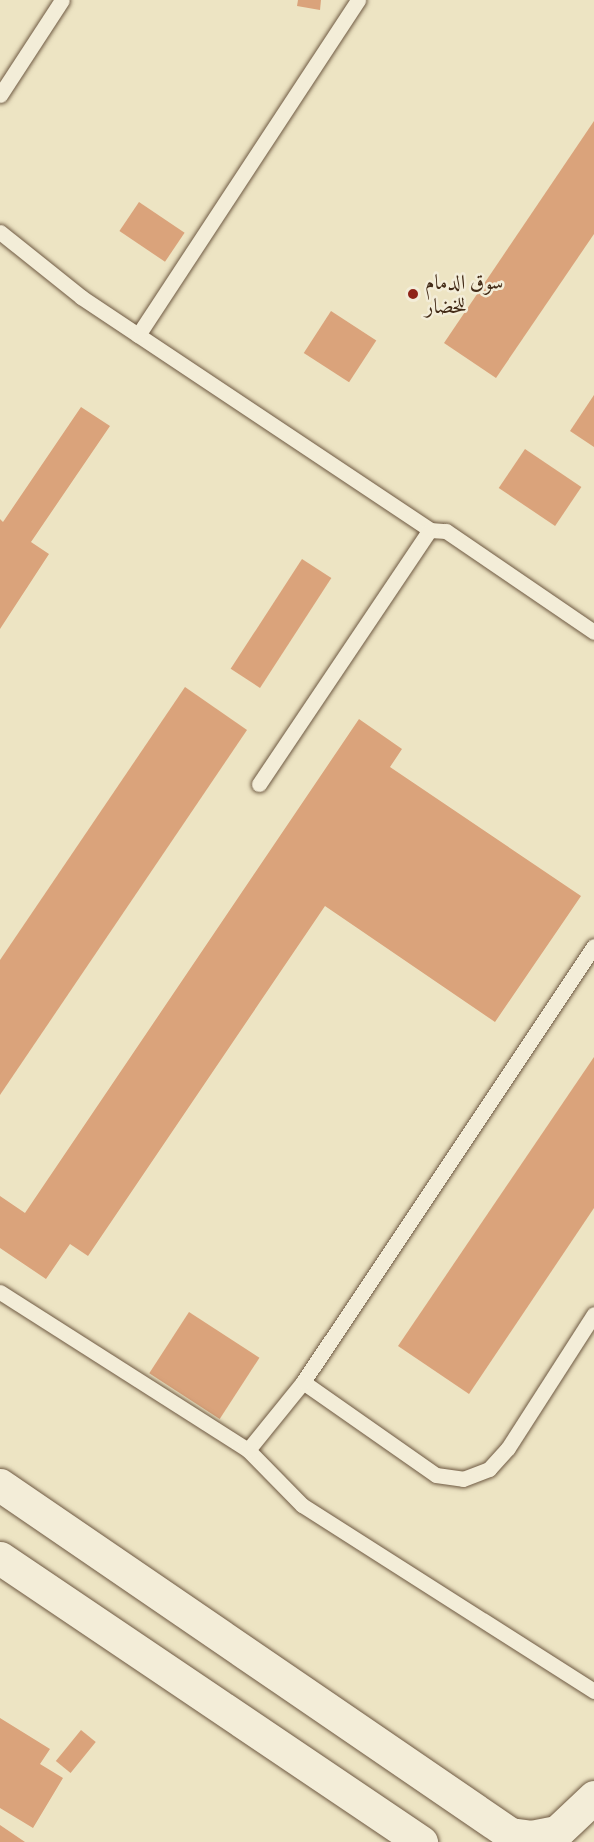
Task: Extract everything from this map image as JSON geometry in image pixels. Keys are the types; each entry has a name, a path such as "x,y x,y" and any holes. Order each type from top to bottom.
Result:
{"street":[{"path":"0,1485 516,1838 557,1832 575,1818 594,1797"},
{"path":"0,1558 421,1842"}],"lane":[{"path":"0,95 62,0"},
{"path":"138,335 358,0"},
{"path":"0,232 81,297 430,530 446,531 594,632"},
{"path":"259,784 430,530"},
{"path":"248,1450 303,1382 594,946"},
{"path":"0,1292 248,1450 303,1504 594,1691"},
{"path":"303,1382 436,1475 463,1479 489,1469 507,1448 594,1314"}],"building":[{"path":"298,0 321,0 320,10 297,6"},
{"path":"594,121 594,234 496,378 444,343"},
{"path":"139,202 185,233 165,262 119,231"},
{"path":"331,311 376,340 349,382 304,353"},
{"path":"594,395 594,447 570,431"},
{"path":"81,407 110,426 31,542 49,554 0,629 0,519 3,522"},
{"path":"525,449 581,487 555,526 499,488"},
{"path":"302,559 331,578 260,688 231,669"},
{"path":"185,687 247,730 0,1095 0,960"},
{"path":"359,719 402,749 390,767 581,896 495,1022 325,906 88,1256 70,1244 46,1279 0,1248 0,1196 25,1213"},
{"path":"594,1057 594,1208 469,1394 398,1346"},
{"path":"189,1312 259,1358 220,1419 149,1373"},
{"path":"0,1718 50,1749 40,1764 63,1778 33,1828 0,1808"},
{"path":"81,1730 96,1742 71,1773 56,1761"},
{"path":"0,1825 25,1842 0,1842"}],"place":[{"name":"سوق الدمام للخضار","path":"413,294"}]}
